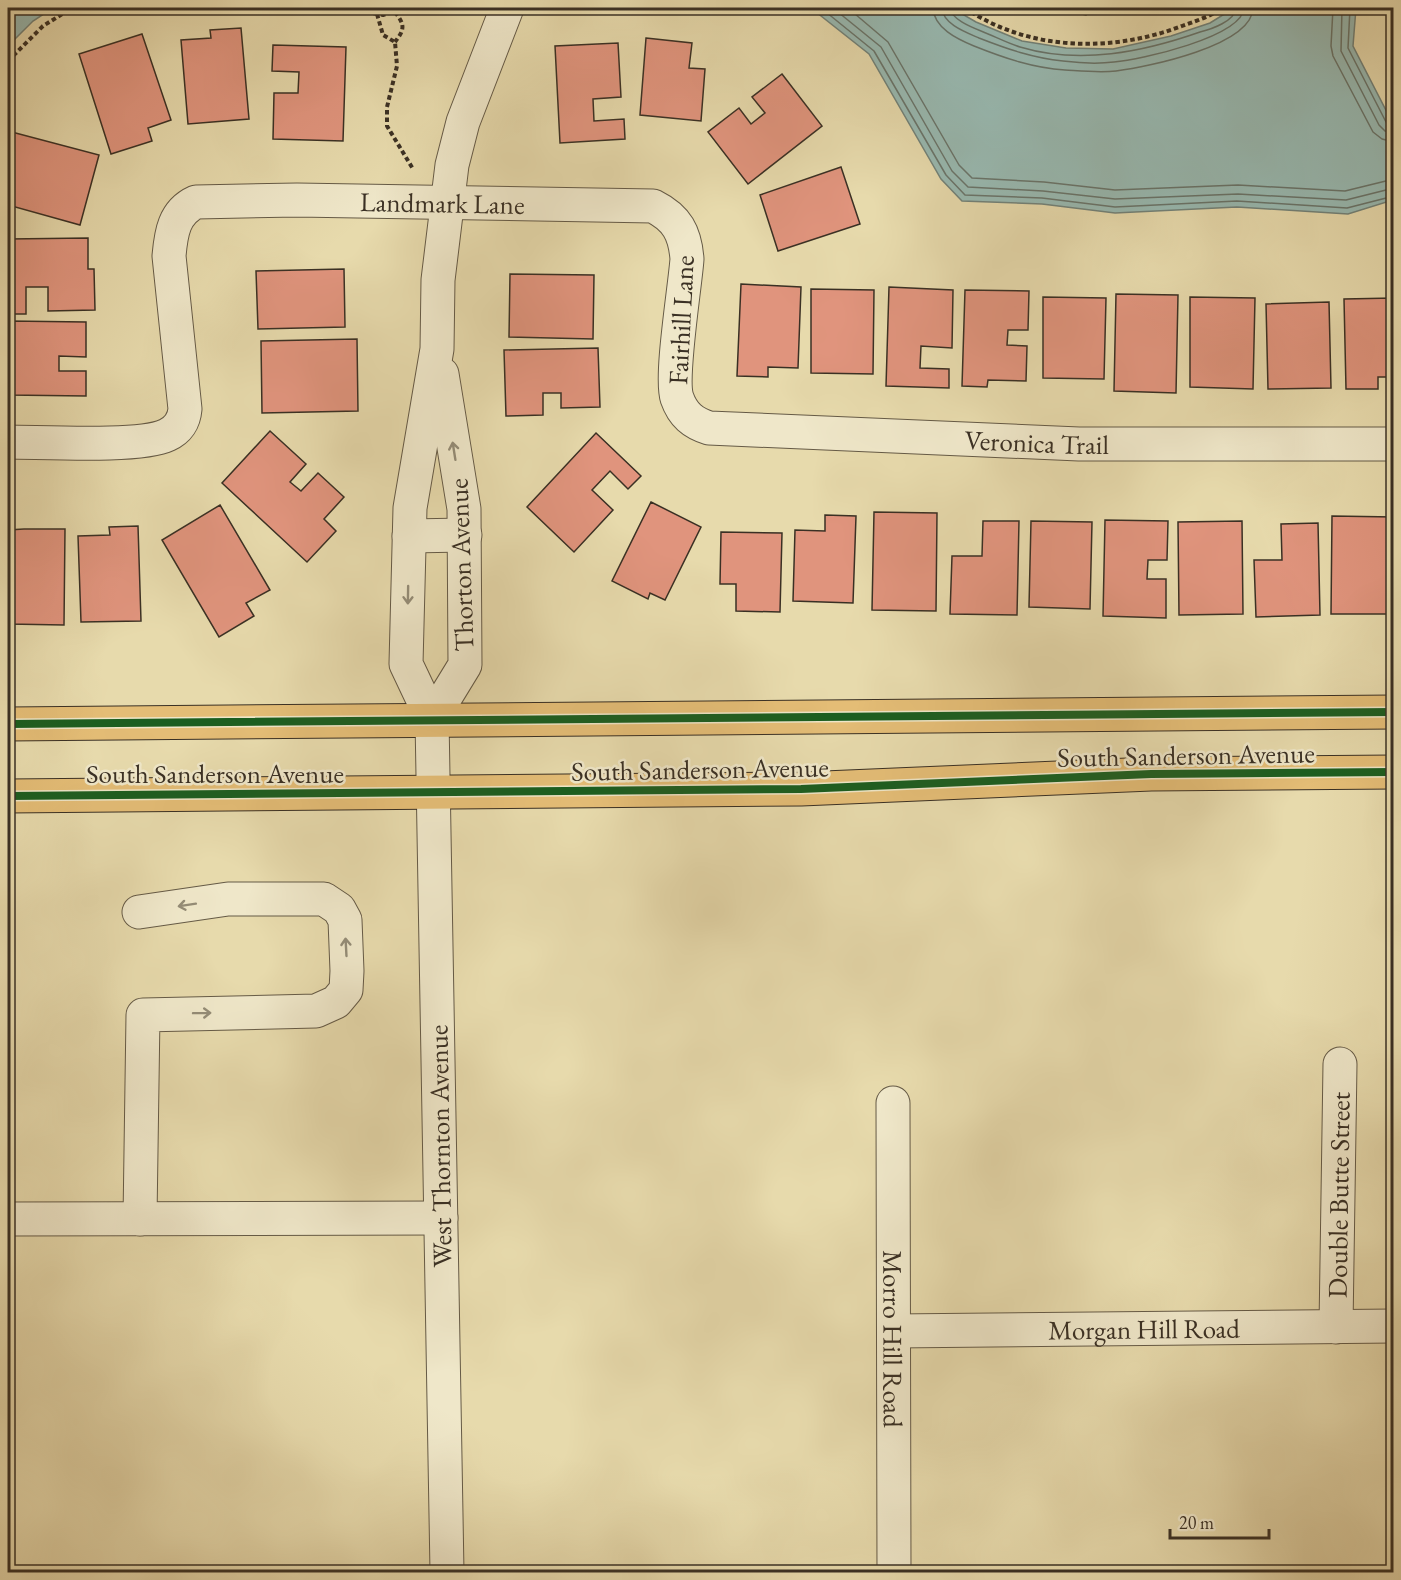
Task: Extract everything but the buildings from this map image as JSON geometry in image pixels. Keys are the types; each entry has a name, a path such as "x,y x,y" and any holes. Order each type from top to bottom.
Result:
{"main road":[{"name":"South Sanderson Avenue","path":"8,724 1394,712"},
{"name":"South Sanderson Avenue","path":"8,796 801,789 1151,774 1394,772"}],"street":[{"name":"Thorton Avenue","path":"432,719 406,664 410,508 437,349 441,203 463,122 507,8"},
{"name":"Landmark Lane","path":"8,442 139,441 167,435 179,426 185,409 169,256 170,237 176,219 185,207 196,202 297,200 653,206 668,213 680,226"},
{"name":"Fairhill Lane","path":"680,226 686,241 687,259 675,388 685,414"},
{"name":"Thorton Avenue","path":"432,719 465,665 464,508 437,349"},
{"name":"Veronica Trail","path":"685,414 696,424 709,428 750,431 1079,444 1394,444"},
{"path":"409,536 465,535"},
{"name":"West Thornton Avenue","path":"432,719 447,1572"},
{"path":"139,912 228,898 324,898 339,909 345,920 347,971 346,990 336,1002 316,1011 143,1015 140,1219"},
{"name":"Double Butte Street","path":"1336,1327 1340,1064"},
{"name":"Morro Hill Road","path":"892,1103 894,1572"},
{"path":"8,1220 441,1218"},
{"name":"Morgan Hill Road","path":"894,1330 1394,1326"}],"path":[{"path":"8,61 43,26 72,8"},
{"path":"344,8 377,14 406,8"},
{"path":"965,8 998,27 1017,33 1082,44 1111,43 1166,32 1223,8"},
{"path":"395,12 403,23 403,31 395,42 396,66 387,106 387,126 441,203"},
{"path":"377,14 383,35 395,42"}],"water":[{"path":"8,8 53,8 33,21 8,46"},
{"path":"811,8 952,8 976,22 1022,41 1066,48 1113,49 1171,36 1210,23 1234,8 1356,8 1353,46 1393,124 1393,200 1348,214 1237,207 1115,213 1042,204 962,201 941,179 869,54"}],"cycle path":[{"path":"8,724 1394,712"},
{"path":"8,796 801,789 1151,774 1394,772"}]}
